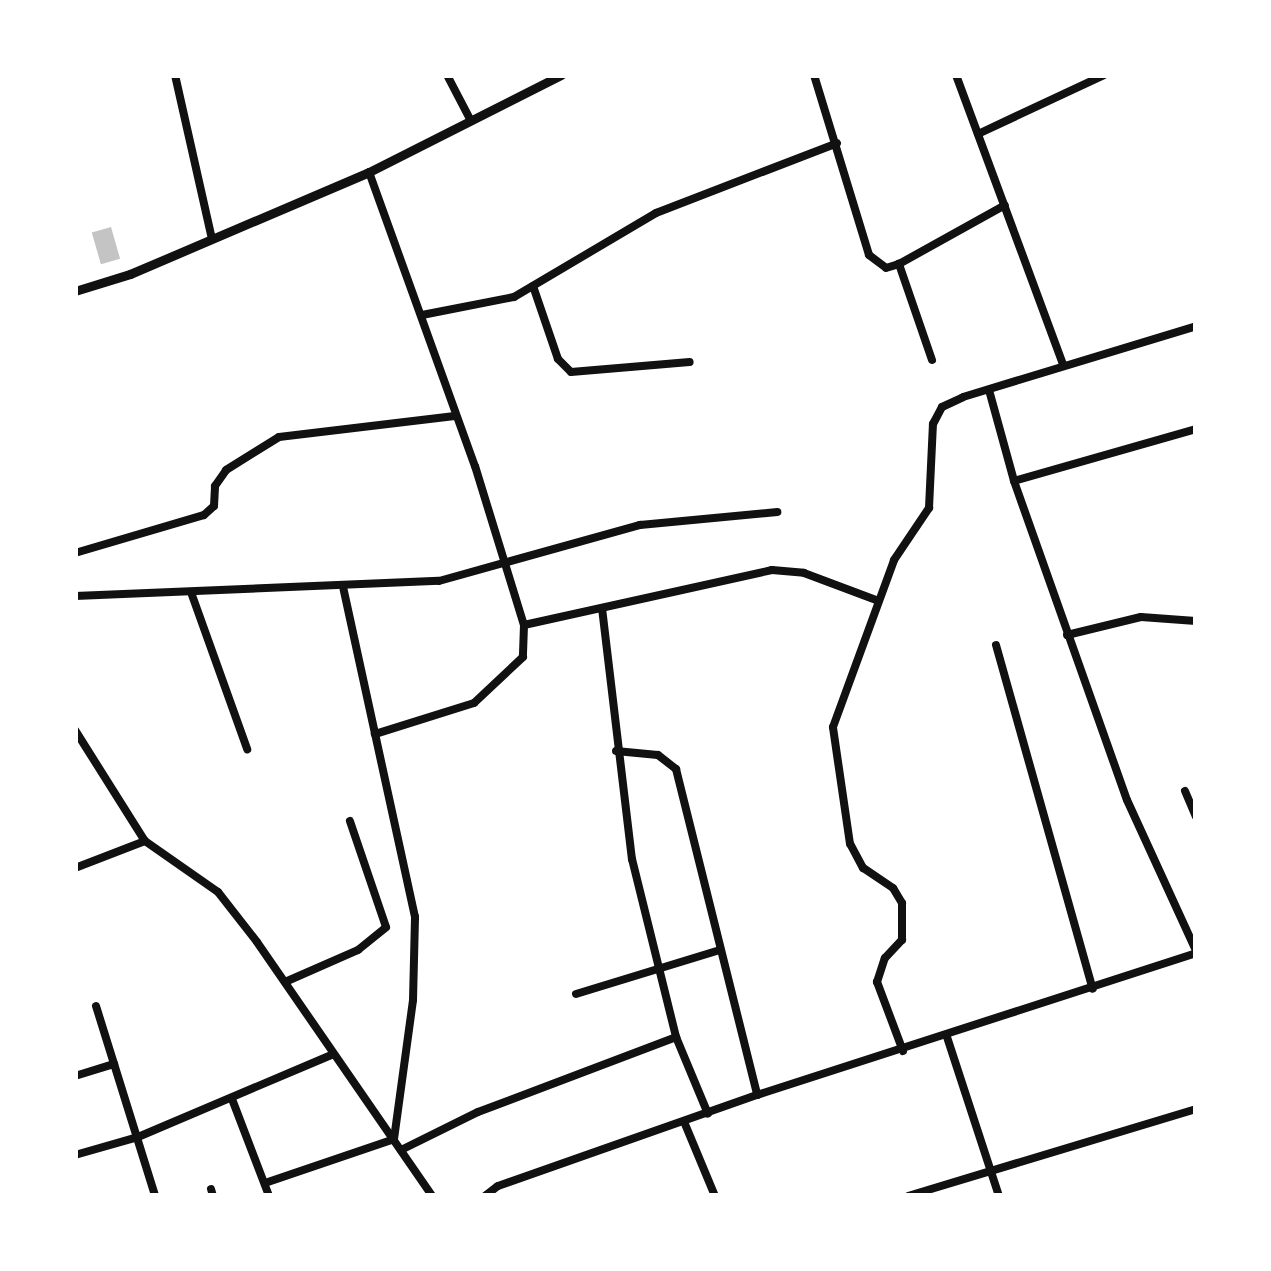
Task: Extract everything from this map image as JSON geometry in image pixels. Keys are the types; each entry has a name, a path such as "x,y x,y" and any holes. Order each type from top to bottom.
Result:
{"street":[{"path":"175,75 212,239"},
{"path":"448,75 471,121"},
{"path":"75,290 212,239 369,172 561,75"},
{"path":"814,75 869,255 886,268 1005,205"},
{"path":"956,75 1063,364"},
{"path":"978,134 1104,75"},
{"path":"422,315 486,306 532,286 656,212 837,143"},
{"path":"369,172 508,566 524,625 522,657 507,678 474,703 375,734"},
{"path":"898,264 932,360"},
{"path":"532,286 558,358 571,372 690,362"},
{"path":"903,1050 878,982 885,958 902,940 902,903 856,858 832,748 836,717 876,600 929,508 931,438 942,407 1063,364 1196,326"},
{"path":"485,1196 498,1186 685,1124 757,1095 947,1037 1196,952 1127,800 1014,481 990,390"},
{"path":"75,553 204,515 214,506 215,486 226,470 280,437 456,416"},
{"path":"1014,481 1196,429"},
{"path":"75,596 192,596 439,582 508,566 640,525 777,512"},
{"path":"524,625 772,570 804,573 876,600"},
{"path":"344,590 415,917 412,1000 394,1139"},
{"path":"192,596 248,750"},
{"path":"602,608 616,751 632,859 676,1037 708,1114"},
{"path":"1067,635 1141,617 1196,622"},
{"path":"996,645 1093,989"},
{"path":"75,730 145,841 218,892 432,1196"},
{"path":"616,751 658,755 676,769 717,952 757,1095"},
{"path":"1185,791 1196,817"},
{"path":"285,982 358,950 386,928 350,822"},
{"path":"75,868 145,841"},
{"path":"576,994 717,952"},
{"path":"96,1006 155,1196"},
{"path":"401,1150 478,1112 676,1037"},
{"path":"947,1037 999,1196"},
{"path":"75,1155 138,1137 331,1055"},
{"path":"75,1076 114,1064"},
{"path":"232,1099 269,1196"},
{"path":"908,1196 1196,1110"},
{"path":"685,1124 714,1196"},
{"path":"265,1183 394,1139"}],"building":[{"path":"111,227 120,259 101,264 92,233"}]}
